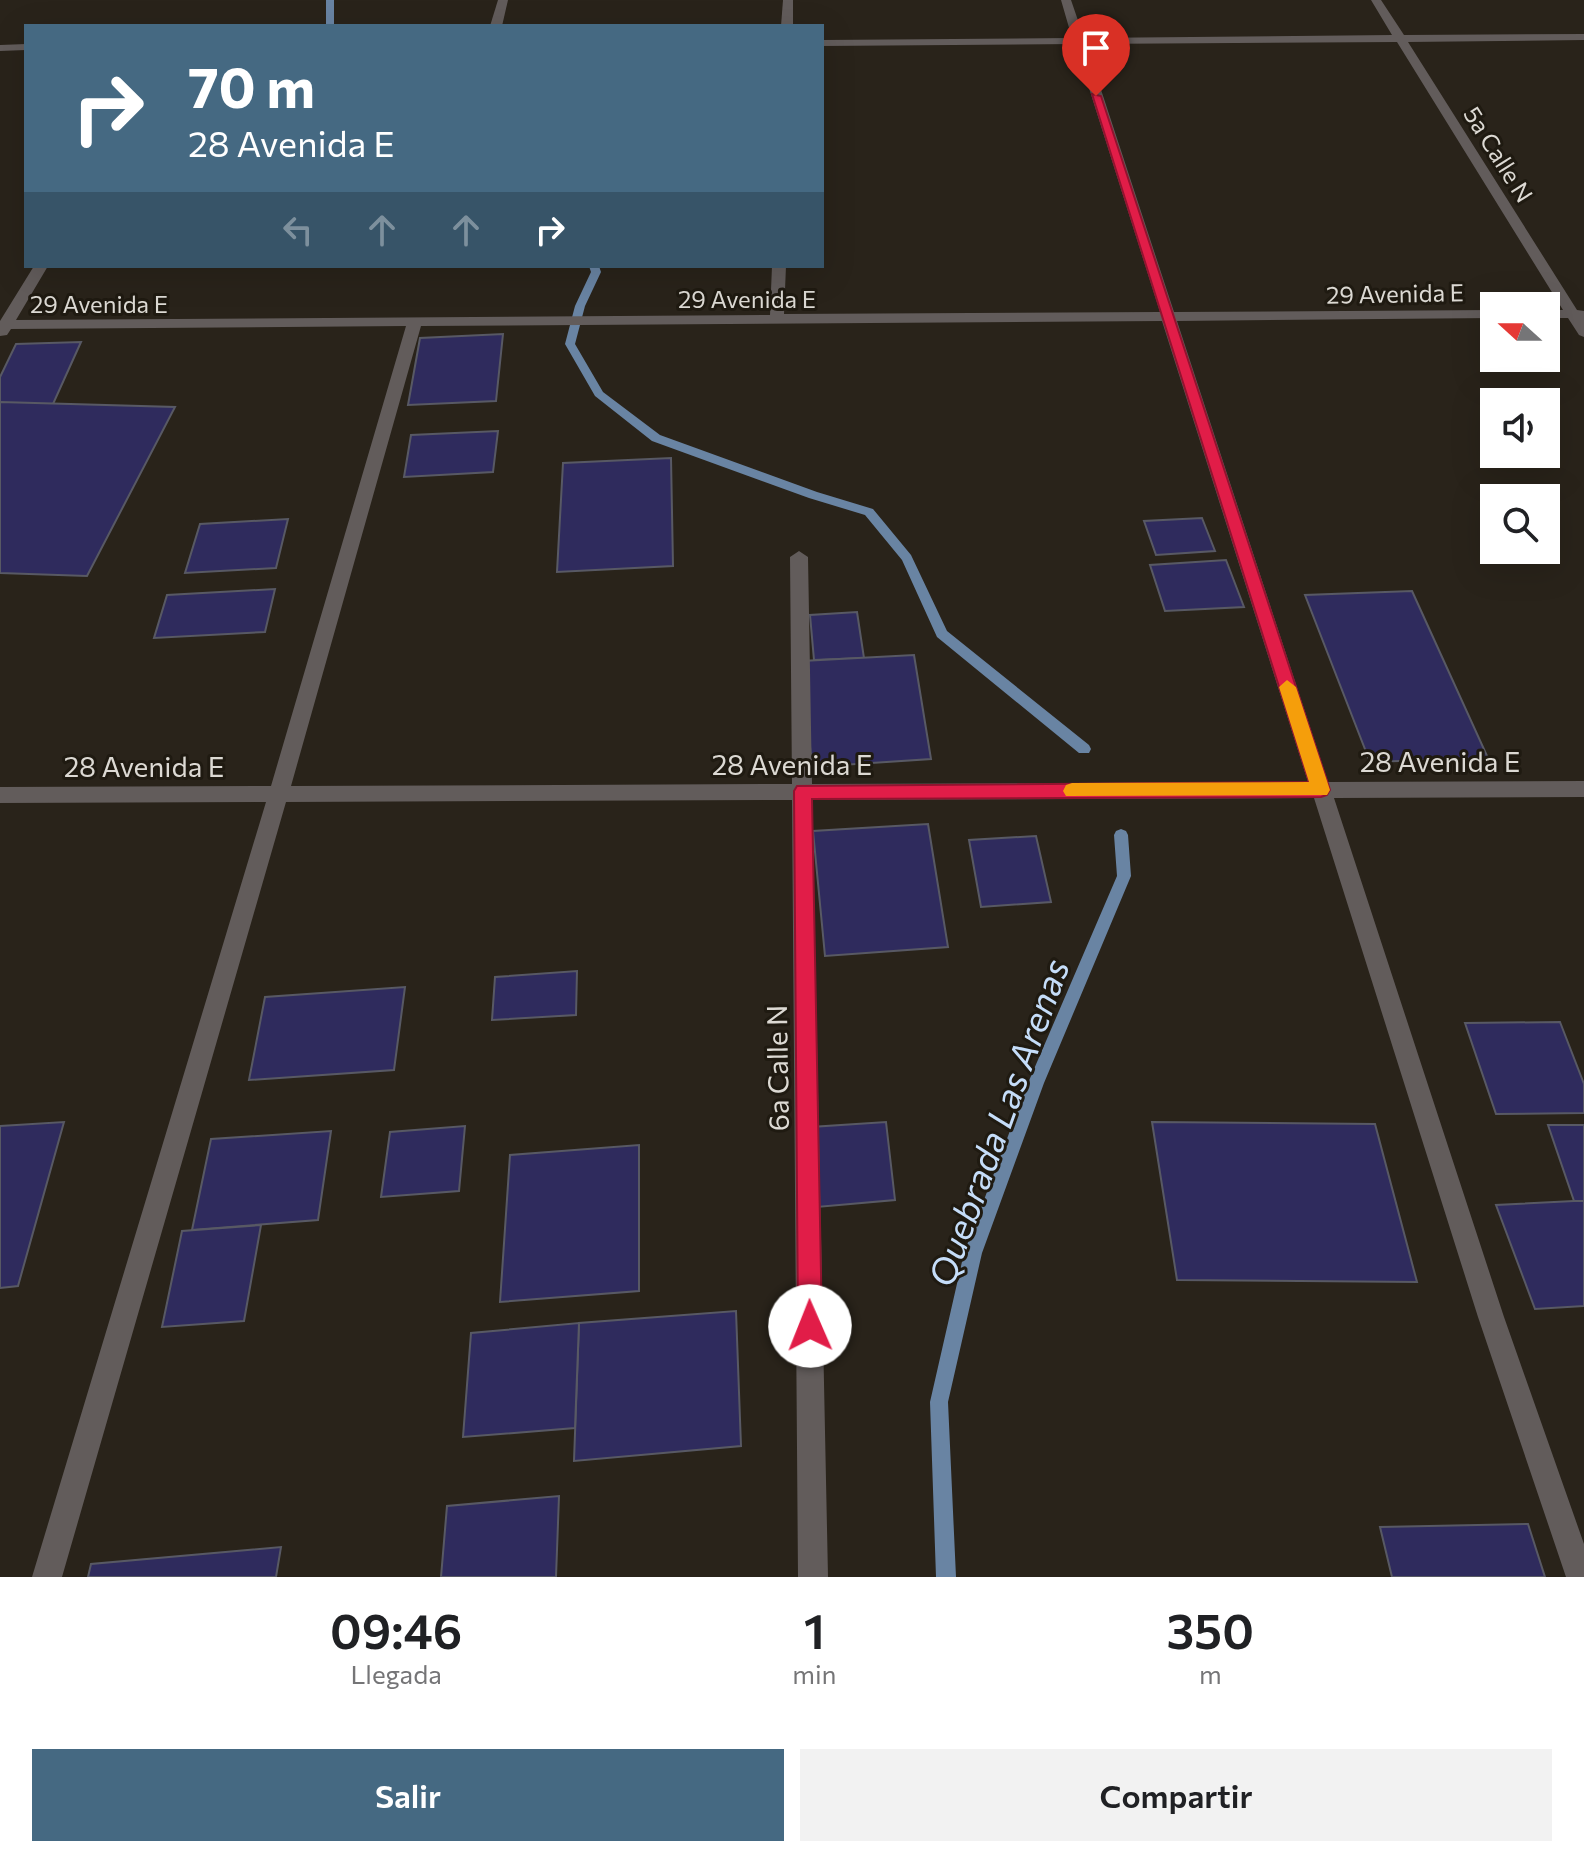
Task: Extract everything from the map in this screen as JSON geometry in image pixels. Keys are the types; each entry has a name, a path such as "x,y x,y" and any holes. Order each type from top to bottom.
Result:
{"street":[{"path":"497,24 503,0"},
{"path":"787,24 788,0"},
{"path":"1066,0 1491,1317 1581,1577"},
{"name":"5a Calle N","path":"1376,0 1578,314 1584,332"},
{"path":"824,43 1584,37"},
{"path":"0,48 24,47"},
{"path":"2,329 40,268"},
{"path":"777,320 779,268"},
{"name":"29 Avenida E","path":"2,329 606,318 777,320 1480,314"},
{"path":"47,1577 279,793 414,323"},
{"name":"6a Calle N","path":"799,557 813,1577"},
{"name":"28 Avenida E","path":"0,795 1584,789"}],"building":[{"path":"503,334 496,401 408,405 420,338"},
{"path":"81,342 53,404 0,406 0,377 16,344"},
{"path":"0,402 175,407 87,576 0,573"},
{"path":"498,431 493,472 404,477 411,435"},
{"path":"671,458 673,566 557,572 563,463"},
{"path":"1202,518 1215,551 1156,555 1144,521"},
{"path":"288,519 276,568 185,573 200,524"},
{"path":"1226,560 1244,607 1165,611 1150,565"},
{"path":"275,589 265,632 154,638 167,595"},
{"path":"1412,591 1488,758 1370,762 1305,595"},
{"path":"857,612 864,658 814,660 810,615"},
{"path":"914,655 931,759 812,767 802,661"},
{"path":"928,824 948,947 825,956 813,831"},
{"path":"1036,836 1051,902 981,907 969,840"},
{"path":"577,971 576,1015 492,1020 495,977"},
{"path":"405,987 394,1070 249,1080 265,997"},
{"path":"1560,1022 1584,1084 1584,1113 1496,1114 1465,1023"},
{"path":"64,1122 18,1286 0,1288 0,1126"},
{"path":"886,1122 895,1200 817,1207 811,1127"},
{"path":"1152,1122 1375,1124 1417,1282 1177,1280"},
{"path":"1548,1125 1584,1125 1584,1201 1574,1201"},
{"path":"465,1126 459,1191 381,1197 390,1132"},
{"path":"331,1131 318,1220 192,1230 211,1139"},
{"path":"639,1145 639,1291 500,1302 510,1155"},
{"path":"1584,1201 1584,1306 1535,1309 1496,1205"},
{"path":"261,1225 244,1321 162,1327 182,1231"},
{"path":"736,1311 741,1446 574,1461 579,1323"},
{"path":"579,1323 575,1428 463,1437 471,1333"},
{"path":"559,1496 556,1577 441,1577 447,1506"},
{"path":"1528,1524 1545,1577 1392,1577 1380,1527"},
{"path":"281,1547 276,1577 88,1577 91,1564"}],"waterway":[{"name":"Quebrada Las Arenas","path":"330,0 330,24"},
{"name":"Quebrada Las Arenas","path":"595,268 596,272 580,306 570,344 599,394 656,438 869,512 907,558 942,634 1084,749"},
{"name":"Quebrada Las Arenas","path":"946,1577 939,1402 973,1253 1036,1083 1124,876 1121,835"}],"slow traffic":[{"path":"1072,791 1321,790 1287,687"}],"route":[{"path":"810,1326 803,791 1321,790 1096,96"}]}
